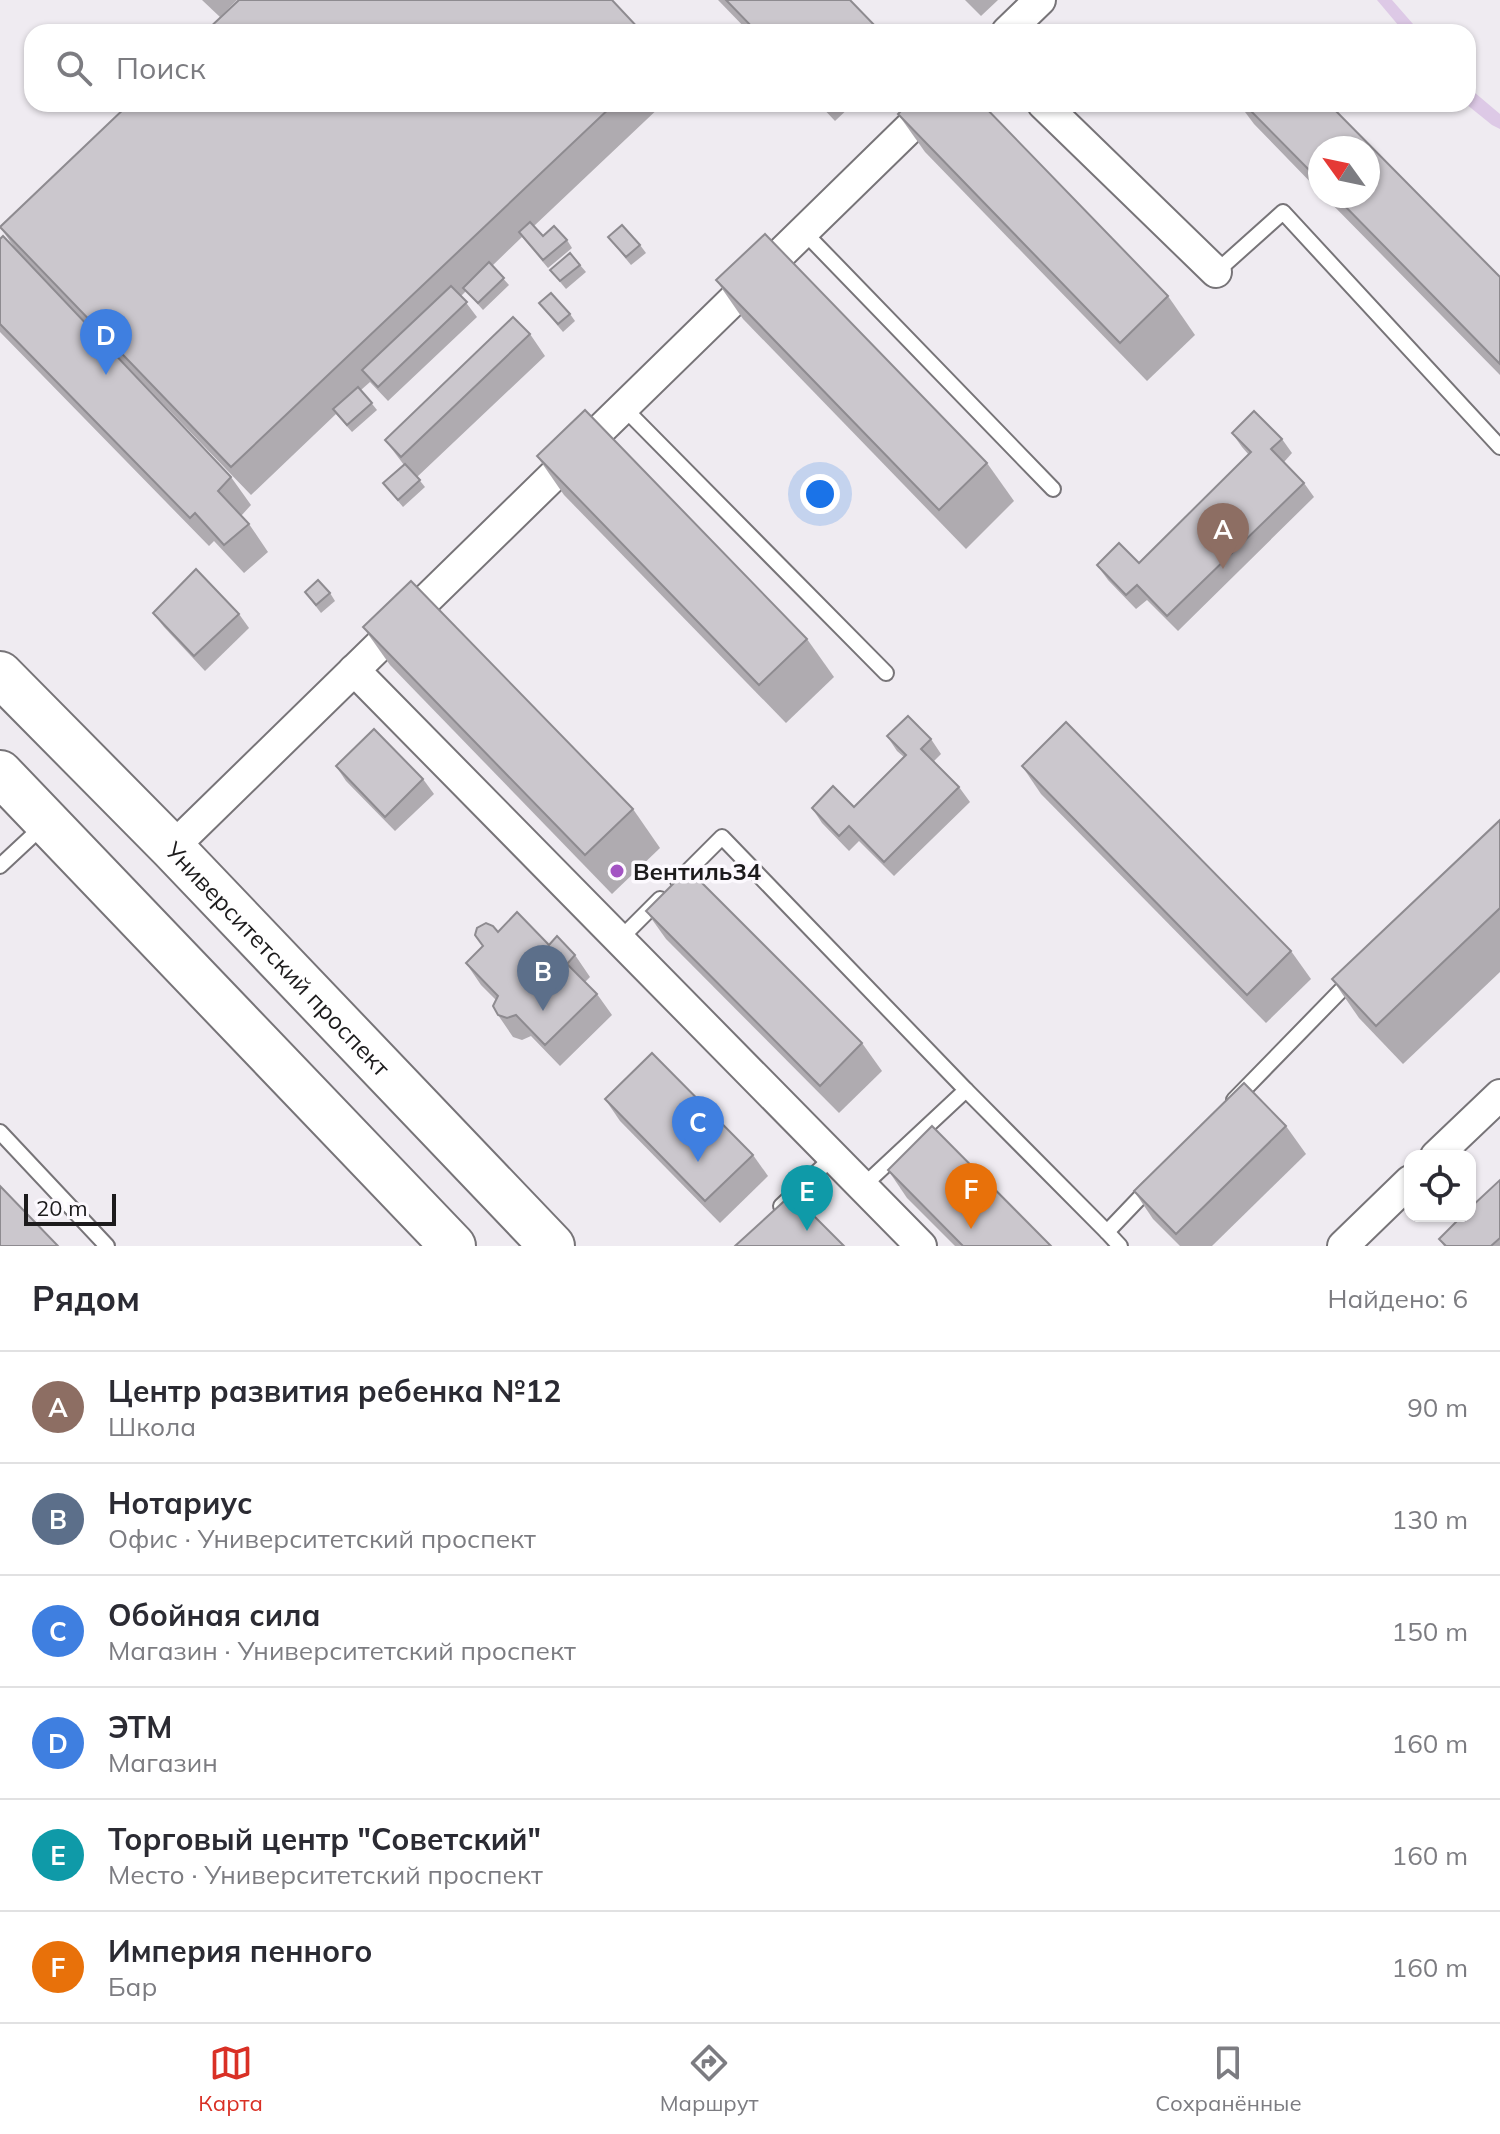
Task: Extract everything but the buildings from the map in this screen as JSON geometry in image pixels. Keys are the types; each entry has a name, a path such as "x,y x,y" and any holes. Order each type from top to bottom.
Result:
{"highway":[{"name":"Университетский проспект","path":"0,674 172,848 552,1246"},
{"path":"0,773 453,1246"}],"street":[{"path":"1015,24 1040,0"},
{"path":"172,848 926,112"},
{"path":"1051,112 1216,272"},
{"path":"354,670 921,1246"},
{"path":"1442,1150 1500,1095"},
{"path":"1343,1246 1404,1187"}],"lane":[{"path":"1216,272 1283,212 1500,447"},
{"path":"803,231 1053,489"},
{"path":"623,407 886,673"},
{"path":"0,866 47,822"},
{"path":"619,940 722,837 1120,1246"},
{"path":"1225,1110 1365,966"},
{"path":"862,1187 966,1090"},
{"path":"0,1132 107,1246"},
{"path":"770,1216 833,1157"},
{"path":"1107,1232 1160,1177"}],"shaded area":[{"path":"1377,0 1392,0 1413,24 1397,24"},
{"path":"1476,94 1500,114 1500,129 1476,112"}],"place":[{"name":"ЭТМ","path":"106,375"},
{"name":"Центр развития ребенка №12","path":"1223,569"},
{"name":"Вентиль34","path":"617,871"},
{"name":"Нотариус","path":"543,1011"},
{"name":"Обойная сила","path":"698,1162"},
{"name":"Империя пенного","path":"971,1229"},
{"name":"Торговый центр \"Советский\"","path":"807,1231"}]}
